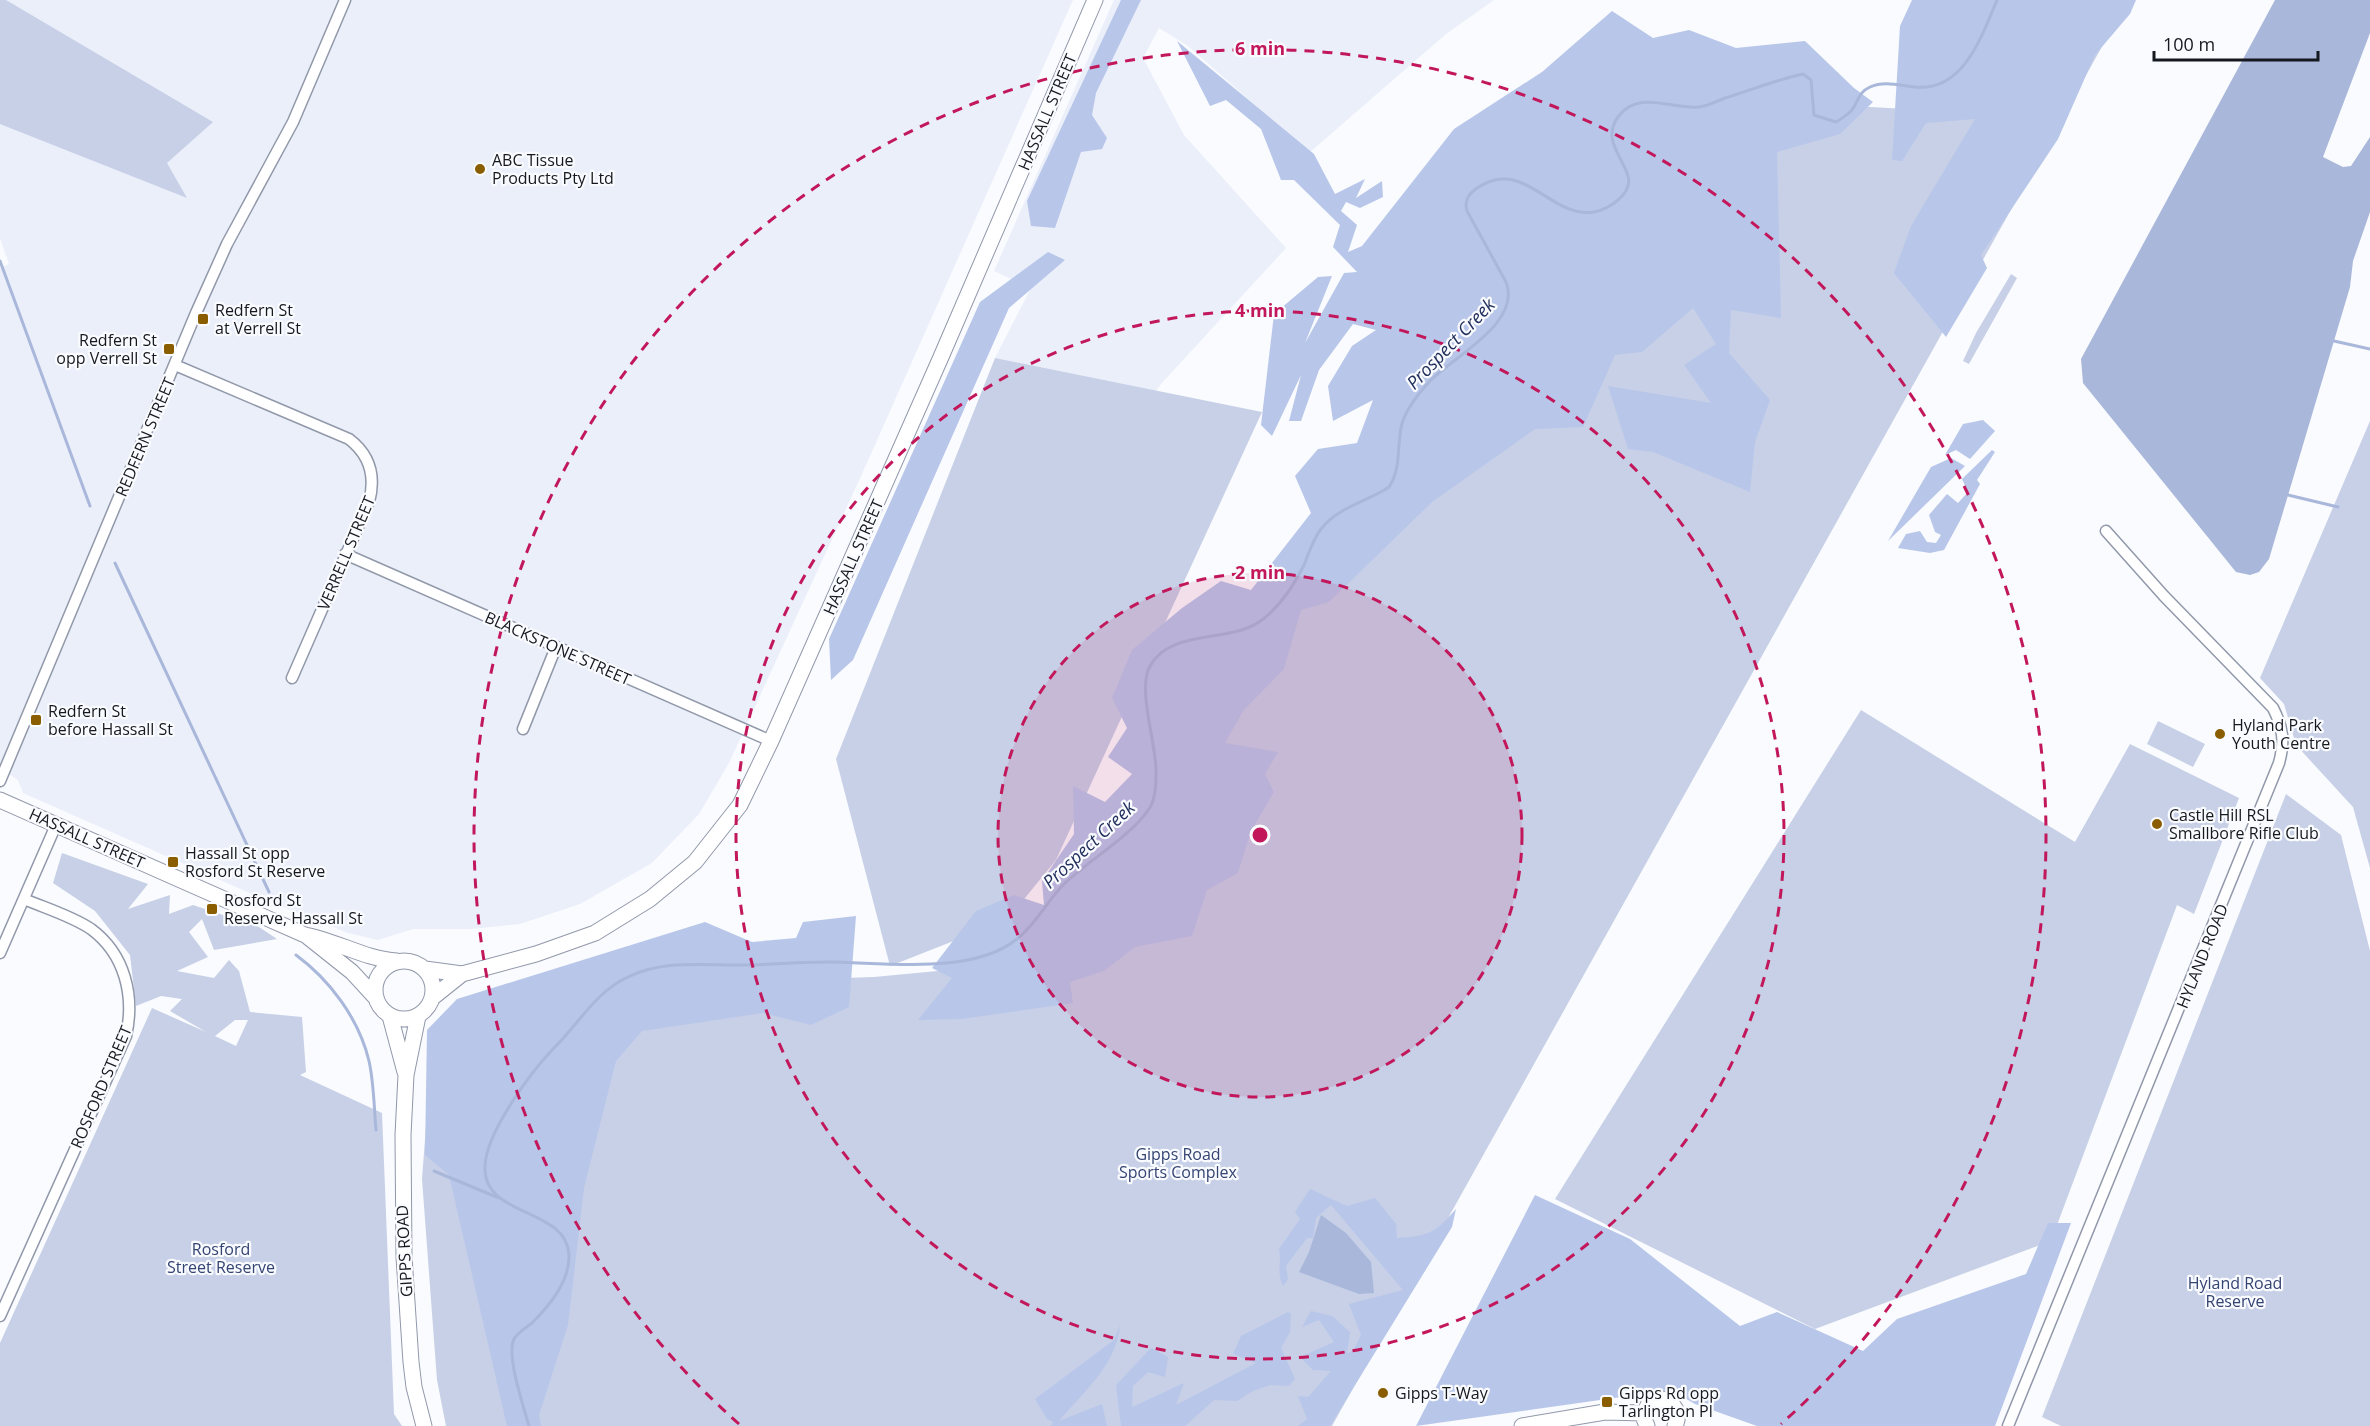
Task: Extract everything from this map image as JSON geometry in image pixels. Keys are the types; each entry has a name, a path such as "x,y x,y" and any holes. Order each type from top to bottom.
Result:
{"main road":[{"name":"HASSALL STREET","path":"425,969 462,974 536,954 595,933 650,899 695,862 740,805 771,741 1095,0"},
{"name":"HASSALL STREET","path":"0,800 305,935 327,940 378,960 397,962"},
{"name":"HASSALL STREET","path":"305,935 352,972 375,996"},
{"path":"408,961 425,969 432,981 432,998 418,1016 399,1019 390,1016 383,1010 375,996 379,975 385,968 397,962 408,961"},
{"name":"HASSALL STREET","path":"432,998 462,974"},
{"name":"GIPPS ROAD","path":"390,1016 406,1075"},
{"name":"GIPPS ROAD","path":"418,1016 406,1075 402,1202 414,1387 424,1426"},
{"path":"1522,1426 1605,1413 1645,1419 1654,1400 1662,1399 1671,1402 1676,1408 1681,1425"}],"street":[{"name":"REDFERN STREET","path":"0,781 227,244 293,122 345,0"},
{"name":"VERRELL STREET","path":"175,365 349,439 359,447 370,465 373,488 292,678"},
{"name":"HYLAND ROAD","path":"2008,1426 2232,882 2279,763 2284,743 2282,726 2273,708 2164,596 2106,531"},
{"name":"BLACKSTONE STREET","path":"345,554 771,741"},
{"path":"523,729 556,647"},
{"path":"0,953 56,825"},
{"name":"ROSFORD STREET","path":"0,1316 126,1036 131,1014 129,991 119,961 106,941 89,928 24,899"}],"shaded area":[{"path":"0,0 1073,0 862,474 729,763 699,814 652,863 580,904 520,924 471,929 413,929 378,940 348,933 261,898 23,793 18,780 0,768 0,268 9,264 0,238"},
{"path":"1114,0 1494,0 1446,34 1309,153 1188,46 1159,28 1143,58 1184,135 1286,248 1161,384 1121,439 995,358 1031,288 994,271"},
{"path":"1121,0 1141,0 1096,93 1092,115 1107,138 1102,149 1081,152 1055,228 1031,226 1027,201"},
{"path":"1912,0 2136,0 2130,14 2095,55 2058,139 1981,255 1987,268 1946,337 1894,273 1911,226 1975,119 1926,123 1902,161 1892,160 1900,26"},
{"path":"2275,0 2370,0 2370,33 2323,157 2343,167 2351,166 2370,137 2370,212 2353,261 2350,287 2269,559 2259,572 2250,575 2236,572 2083,383 2081,359"},
{"path":"1612,11 1653,38 1689,30 1736,48 1805,41 1854,88 1873,102 1840,134 1777,152 1781,318 1731,310 1729,353 1770,400 1755,442 1750,492 1653,452 1628,449 1608,386 1711,403 1684,365 1716,344 1693,308 1642,352 1615,355 1583,427 1535,429 1432,502 1329,602 1301,610 1284,669 1243,711 1225,743 1278,752 1265,774 1274,792 1251,831 1238,873 1207,890 1192,936 1135,947 1104,971 1070,982 1073,1003 962,1019 918,1020 952,978 932,968 976,911 1014,895 1044,905 1042,881 1074,834 1073,786 1105,802 1132,774 1108,757 1127,728 1112,698 1132,650 1182,608 1221,581 1251,590 1311,513 1295,476 1318,449 1357,443 1373,400 1333,421 1328,386 1352,346 1376,330 1353,324 1319,370 1301,421 1289,421 1301,375 1272,436 1261,425 1274,314 1318,277 1332,276 1305,343 1344,273 1357,272 1333,247 1340,225 1294,180 1281,180 1261,129 1226,100 1210,106 1177,41 1314,154 1335,194 1365,179 1356,198 1382,181 1383,197 1360,208 1346,202 1341,211 1357,225 1348,252 1362,246 1454,129 1542,72"},
{"path":"1048,252 1065,260 1009,308 853,660 831,680 829,639 980,302"},
{"path":"1983,420 1995,431 1970,459 1956,450 1945,455 1963,424"},
{"path":"1992,450 1995,452 1977,480 1980,484 1944,550 1930,553 1898,548 1906,534 1920,531 1927,542 1936,543 1941,535 1935,532 1929,515 1947,494 1958,503 1968,492 1962,479"},
{"path":"1951,458 1965,466 1888,541 1931,467"},
{"path":"856,916 849,1007 811,1025 763,1013 642,1031 616,1061 584,1188 568,1325 539,1415 541,1426 507,1426 449,1175 425,1155 427,1030 457,999 705,922 752,942 796,938 803,922"},
{"path":"1310,1189 1347,1206 1375,1198 1396,1224 1397,1238 1431,1232 1456,1209 1452,1227 1330,1426 1298,1426 1307,1419 1298,1396 1308,1397 1331,1371 1313,1370 1300,1357 1334,1342 1319,1320 1302,1327 1311,1311 1332,1316 1350,1332 1347,1353 1353,1351 1361,1335 1349,1304 1403,1290 1331,1205 1316,1218 1313,1238 1307,1238 1286,1266 1288,1279 1283,1286 1280,1276 1279,1249 1300,1219 1295,1212"},
{"path":"1535,1195 1630,1239 1740,1326 1777,1312 1863,1351 1897,1319 2026,1274 2048,1223 2071,1223 1995,1426 1757,1426 1695,1404 1671,1390 1416,1426"},
{"path":"1321,1215 1346,1233 1371,1262 1374,1293 1359,1294 1299,1272 1309,1252"},
{"path":"1288,1312 1291,1314 1290,1332 1281,1348 1295,1379 1289,1386 1270,1385 1253,1391 1237,1401 1214,1400 1185,1426 1121,1426 1116,1385 1151,1348 1168,1357 1165,1377 1148,1372 1133,1386 1132,1407 1184,1383 1176,1405 1256,1363 1233,1354 1241,1336"},
{"path":"1120,1325 1118,1339 1106,1365 1059,1421 1102,1404 1107,1426 1051,1426 1053,1422 1047,1419 1035,1399 1114,1340"}],"green space":[{"path":"0,0 6,0 213,122 167,163 187,198 0,124"},
{"name":"Gipps Road Sports Complex","path":"2128,0 1332,1426 446,1426 437,1380 422,1179 433,1034 637,985 874,977 959,969 1116,860 1158,694 1813,104 1907,109"},
{"path":"2011,274 2017,278 1969,364 1963,361 1976,333"},
{"path":"995,358 1262,412 1056,860 1007,920 890,966 836,759"},
{"path":"2370,421 2370,868 2353,807 2296,745 2284,704 2260,678"},
{"path":"1861,710 2075,842 2130,744 2239,798 2194,914 2177,905 2051,1241 1815,1329 1555,1199"},
{"path":"2158,721 2205,744 2193,767 2147,744"},
{"name":"Hyland Road Reserve","path":"2286,794 2341,835 2370,951 2370,1426 2061,1426 2042,1417"},
{"name":"Rosford Street Reserve","path":"62,853 148,884 128,909 170,895 169,914 193,905 259,927 277,939 214,950 202,919 189,932 208,957 177,971 214,978 229,960 239,971 250,1012 302,1017 306,1072 300,1075 382,1113 394,1414 402,1426 0,1426 0,1343 152,1008 206,1032 170,1011 182,999 161,996 136,1006 130,955 95,911 53,883","holes":["235,1020 248,1020 236,1046 215,1036"]}],"waterway":[{"name":"Prospect Creek","path":"529,1426 514,1369 512,1347 515,1337 539,1316 558,1292 566,1274 569,1254 564,1239 554,1227 496,1195 488,1183 485,1166 487,1152 501,1121 522,1088 596,1000 616,983 655,968 697,964 952,963 998,951 1017,939 1064,884 1121,838 1141,819 1151,805 1155,790 1156,770 1145,688 1150,666 1159,654 1185,641 1232,633 1246,628 1259,622 1273,610 1295,581 1316,537 1328,521 1389,487 1397,466 1403,422 1416,397 1441,371 1483,338 1504,311 1508,297 1506,282 1467,211 1466,201 1471,193 1494,180 1509,179 1523,183 1564,207 1578,212 1600,210 1618,200 1629,183 1612,133 1618,117 1635,104 1646,102 1689,107 1709,105 1803,74 1811,80 1814,115 1836,122 1854,108 1860,95 1870,87 1887,84 1932,86 1959,71 1977,44 1997,0"},
{"path":"0,261 90,506"},
{"path":"2334,341 2370,349"},
{"path":"2288,495 2338,507"},
{"path":"115,563 269,892"},
{"path":"296,955 331,988 358,1030 371,1069 376,1130"},
{"path":"434,1171 499,1198"}],"place":[{"name":"ABC Tissue Products Pty Ltd","path":"480,169"},
{"name":"Redfern St at Verrell St","path":"203,319"},
{"name":"Redfern St opp Verrell St","path":"169,349"},
{"name":"Redfern St before Hassall St","path":"36,720"},
{"name":"Hyland Park Youth Centre","path":"2220,734"},
{"name":"Castle Hill RSL Smallbore Rifle Club","path":"2157,824"},
{"name":"Hassall St opp Rosford St Reserve","path":"173,862"},
{"name":"Rosford St Reserve, Hassall St","path":"212,909"},
{"name":"Gipps T-Way","path":"1383,1393"},
{"name":"Gipps Rd opp Tarlington Pl","path":"1607,1402"}]}
